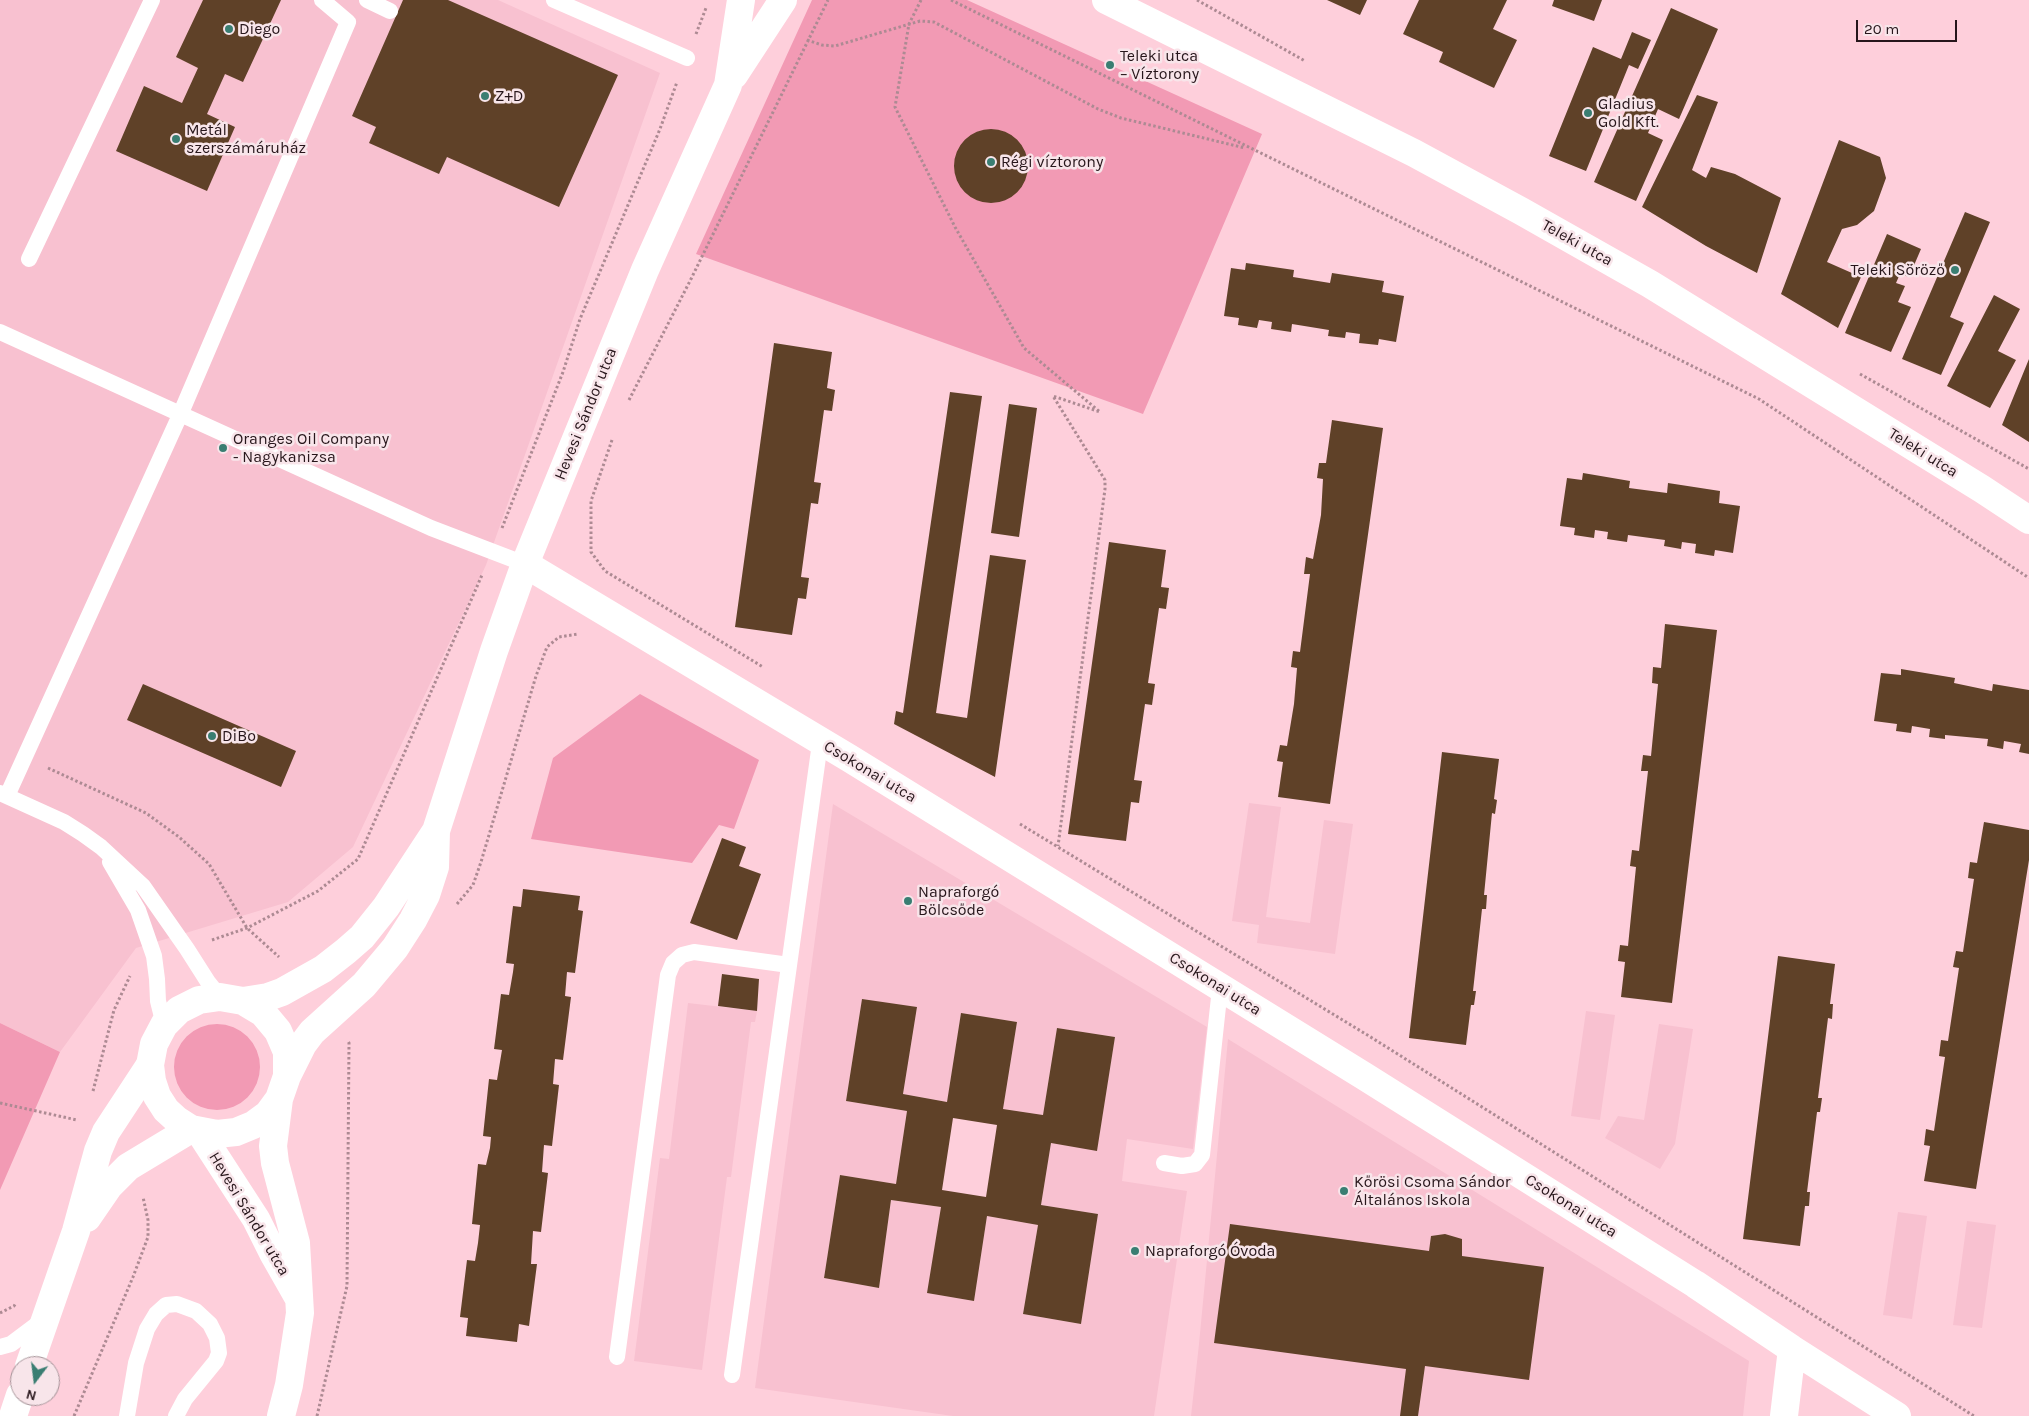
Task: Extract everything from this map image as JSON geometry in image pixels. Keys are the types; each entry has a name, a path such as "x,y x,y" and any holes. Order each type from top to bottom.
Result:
{"street":[{"name":"Hevesi Sándor utca","path":"231,999 268,997 323,969 362,936 386,907 436,831 494,651 525,564 645,270 728,85 741,0"},
{"path":"728,85 767,21 783,0"},
{"name":"Teleki utca","path":"1106,0 1414,153 1521,211 1650,284 1982,488 2029,520"},
{"name":"Csokonai utca","path":"525,564 987,843 1505,1164 1695,1284 1897,1416"},
{"name":"Hevesi Sándor utca","path":"281,1416 289,1386 300,1313 296,1243 272,1146 283,1088 308,1038 364,985 395,948 413,920 426,895 435,867 436,831"},
{"path":"231,999 263,1013 278,1031 287,1052 283,1088 268,1114 254,1126 236,1132 217,1134 195,1130 177,1120 166,1110 157,1096 152,1081 150,1065 154,1044 164,1025 179,1010 199,1000 231,999"},
{"path":"32,1356 76,1231 98,1151 106,1132 150,1065"},
{"name":"Hevesi Sándor utca","path":"195,1130 256,1219 299,1298"},
{"path":"76,1231 94,1210 109,1186 128,1167 195,1130"},
{"path":"1784,1416 1792,1349"}],"lane":[{"path":"29,259 152,0"},
{"path":"231,999 208,982 187,948 143,886 101,847 64,822 3,794 24,757 180,415 348,22 322,0"},
{"path":"367,0 390,11"},
{"path":"554,0 686,58"},
{"path":"0,332 431,528 493,550 525,564"},
{"path":"732,1375 820,742"},
{"path":"101,847 138,910 154,956 158,1001 164,1025"},
{"path":"617,1357 668,975 673,963 682,954 694,952 789,965"},
{"path":"1164,1163 1182,1166 1195,1164 1202,1155 1220,988"},
{"path":"127,1416 136,1363 147,1329 156,1314 166,1305 177,1304 196,1311 210,1324 217,1338 219,1353 216,1361 185,1399 176,1416"},
{"path":"0,1347 12,1344 44,1318"}],"path":[{"path":"187,948 247,928 318,891 358,859 493,550 564,372 580,319 660,129 709,0"},
{"path":"625,406 691,279 828,0"},
{"path":"921,0 909,24 895,107 955,227 1024,348 1100,412 1053,396 1105,480 1058,846"},
{"path":"951,0 1759,399 2029,578"},
{"path":"808,40 822,45 836,46 920,21 934,22 1098,110 1121,118 1251,149"},
{"path":"615,432 591,501 591,552 605,571 770,672"},
{"path":"472,885 481,862 536,676 547,648 559,637 576,634 583,636"},
{"path":"24,757 146,813 180,837 209,864 247,928 304,980"},
{"path":"1017,822 1378,1042 1974,1416"},
{"path":"92,1094 114,1010 136,962 154,956"},
{"path":"317,1416 347,1286 349,1043 331,1015"},
{"path":"0,1103 85,1122"},
{"path":"74,1416 133,1278 148,1237 148,1220 144,1200 137,1181 128,1167"}],"shaded area":[{"path":"0,0 498,0 660,73 486,565 353,847 288,902 136,948 60,1052 0,1023"},
{"path":"812,0 967,0 1262,134 1143,414 696,254"},
{"path":"640,694 759,760 734,829 719,825 692,863 531,839 553,758"},
{"path":"1249,803 1281,807 1266,917 1310,923 1324,820 1353,824 1335,954 1257,943 1259,925 1232,921"},
{"path":"833,804 1207,1027 1193,1149 1127,1139 1122,1181 1187,1191 1154,1416 953,1416 755,1388","holes":["862,999 917,1008 903,1094 947,1102 961,1014 1017,1022 1003,1109 1043,1115 1057,1028 1115,1037 1097,1150 1051,1143 1041,1205 1098,1214 1081,1324 1023,1314 1038,1225 987,1216 974,1301 928,1293 941,1207 891,1200 879,1288 824,1278 840,1175 896,1184 907,1111 846,1101"]},
{"path":"688,1003 757,1011 755,1022 751,1022 731,1177 727,1177 702,1370 634,1361 660,1158 669,1159"},
{"path":"1586,1011 1615,1015 1600,1120 1571,1116"},
{"path":"0,1023 60,1052 0,1190"},
{"path":"217,1024 234,1027 248,1036 257,1050 260,1067 257,1084 248,1098 234,1107 217,1110 200,1107 186,1098 177,1084 174,1067 177,1050 186,1036 200,1027"},
{"path":"1659,1024 1693,1029 1675,1144 1660,1169 1605,1138 1618,1116 1644,1120"},
{"name":"Kőrösi Csoma Sándor Általános Iskola","path":"1228,1039 1749,1361 1743,1416 1191,1416"},
{"path":"1898,1212 1927,1216 1912,1319 1883,1315"},
{"path":"1967,1221 1996,1225 1982,1328 1953,1325"}],"building":[{"path":"203,0 281,0 243,82 225,74 207,114 235,127 207,191 116,151 144,86 182,103 198,68 176,57"},
{"name":"Z+D","path":"403,0 448,0 618,75 559,207 447,157 439,174 369,143 376,127 352,116"},
{"path":"1327,0 1367,0 1360,15"},
{"path":"1419,0 1507,0 1493,29 1517,40 1494,88 1439,62 1443,52 1403,34"},
{"path":"1554,0 1602,0 1594,21 1552,6"},
{"path":"1671,8 1718,29 1679,119 1658,109 1648,133 1663,140 1636,201 1594,182"},
{"name":"Gladius Gold Kft.","path":"1632,32 1651,40 1638,69 1629,65 1586,171 1549,156 1593,47 1621,59"},
{"path":"1697,95 1718,102 1692,170 1706,178 1711,167 1735,174 1781,198 1757,273 1706,246 1642,207"},
{"name":"Régi víztorony","path":"991,129 1012,135 1022,145 1028,166 1022,187 1012,197 991,203 970,197 960,187 954,166 960,145 970,135"},
{"path":"1839,140 1880,157 1886,178 1874,211 1857,225 1842,229 1827,262 1861,277 1838,328 1781,294"},
{"name":"Teleki Söröző","path":"1965,212 1990,222 1950,317 1964,323 1941,375 1902,359"},
{"path":"1887,234 1921,249 1909,277 1900,274 1896,283 1905,286 1898,302 1911,307 1891,352 1845,333"},
{"path":"1246,263 1294,270 1293,277 1330,283 1332,273 1384,281 1382,292 1404,296 1396,342 1379,339 1378,345 1359,343 1360,334 1346,332 1345,338 1328,336 1329,330 1292,324 1291,332 1271,329 1272,322 1259,320 1257,328 1238,325 1239,318 1224,316 1231,268 1245,270"},
{"path":"1994,295 2020,309 1998,351 2016,360 1990,408 1947,386"},
{"path":"774,343 832,352 827,388 835,390 832,411 824,410 814,482 821,483 818,504 811,503 801,577 809,578 806,599 798,598 792,635 735,627"},
{"path":"2029,359 2029,442 2002,425"},
{"path":"950,392 982,396 936,713 967,718 990,555 1026,560 995,777 894,724 896,711 903,713"},
{"path":"1009,404 1037,408 1019,537 991,533"},
{"path":"1332,420 1383,428 1330,804 1278,797 1283,762 1277,761 1280,745 1287,746 1294,704 1297,668 1291,667 1293,651 1300,652 1310,574 1304,574 1306,557 1313,559 1321,515 1323,479 1317,478 1319,463 1326,463"},
{"path":"1583,473 1630,481 1629,488 1667,493 1668,483 1720,491 1719,503 1740,506 1733,553 1715,550 1714,556 1695,553 1696,544 1682,542 1681,549 1664,546 1665,540 1628,535 1627,542 1607,539 1608,532 1595,530 1594,538 1574,535 1575,528 1560,526 1567,478 1582,480"},
{"path":"1109,542 1166,550 1161,587 1169,588 1166,609 1159,608 1148,683 1155,684 1152,705 1145,704 1134,780 1142,781 1139,803 1131,802 1126,841 1068,834"},
{"path":"1665,624 1717,630 1672,1003 1621,997 1625,962 1618,961 1620,945 1628,946 1636,867 1630,866 1632,850 1639,851 1648,771 1641,771 1643,755 1651,756 1658,684 1652,683 1653,667 1661,668"},
{"path":"1901,669 1955,678 1954,683 1992,691 1993,684 2029,690 2029,754 2019,752 2021,744 2004,741 2003,749 1987,746 1988,739 1945,735 1945,739 1929,737 1930,729 1912,726 1911,733 1896,731 1897,724 1874,721 1881,673 1901,675"},
{"name":"DiBo","path":"143,684 296,751 281,787 127,720"},
{"path":"1442,752 1499,759 1494,799 1497,800 1495,814 1492,813 1484,895 1487,895 1486,909 1482,909 1473,991 1476,991 1474,1005 1471,1005 1466,1045 1409,1038"},
{"path":"1984,822 2029,830 2029,860 1976,1189 1924,1181 1930,1146 1924,1145 1926,1129 1934,1131 1945,1057 1939,1056 1941,1040 1948,1041 1959,968 1953,967 1956,951 1963,952 1974,879 1968,878 1970,862 1977,863"},
{"path":"722,838 746,847 739,866 761,874 737,940 690,923"},
{"path":"523,889 580,896 578,910 583,911 575,973 567,972 565,996 571,997 563,1060 555,1059 553,1084 559,1085 552,1146 544,1145 542,1172 548,1173 541,1232 533,1231 531,1264 537,1264 529,1326 519,1324 517,1342 466,1336 468,1318 460,1317 467,1260 475,1261 478,1243 480,1225 472,1224 478,1164 486,1165 490,1148 491,1137 483,1136 489,1079 497,1080 502,1050 494,1049 501,994 509,995 513,972 514,964 506,963 513,906 521,907"},
{"path":"1778,956 1835,964 1830,1004 1833,1004 1832,1019 1828,1018 1818,1098 1822,1098 1820,1112 1817,1112 1807,1192 1810,1192 1809,1206 1805,1206 1800,1246 1743,1239"},
{"path":"722,974 759,979 757,1011 718,1006"},
{"path":"862,999 917,1007 903,1094 947,1102 961,1013 1017,1022 1003,1109 1043,1115 1057,1028 1115,1037 1097,1151 1051,1143 1041,1205 1098,1214 1081,1324 1023,1314 1038,1225 987,1216 974,1301 927,1293 941,1207 891,1200 879,1288 824,1278 840,1175 896,1184 907,1111 846,1101","holes":["953,1118 997,1125 986,1197 942,1190"]},
{"path":"1230,1224 1429,1251 1431,1236 1445,1234 1462,1239 1462,1256 1544,1267 1529,1380 1425,1366 1418,1416 1400,1416 1406,1369 1214,1343"}],"place":[{"name":"Diego","path":"229,29"},
{"name":"Teleki utca – Víztorony","path":"1110,65"},
{"name":"Z+D","path":"485,96"},
{"name":"Gladius Gold Kft.","path":"1588,113"},
{"name":"Metál szerszámáruház","path":"176,139"},
{"name":"Régi víztorony","path":"991,162"},
{"name":"Teleki Söröző","path":"1955,270"},
{"name":"Oranges Oil Company - Nagykanizsa","path":"223,448"},
{"name":"DiBo","path":"212,736"},
{"name":"Napraforgó Bölcsőde","path":"908,901"},
{"name":"Kőrösi Csoma Sándor Általános Iskola","path":"1344,1191"},
{"name":"Napraforgó Óvoda","path":"1135,1251"}]}
